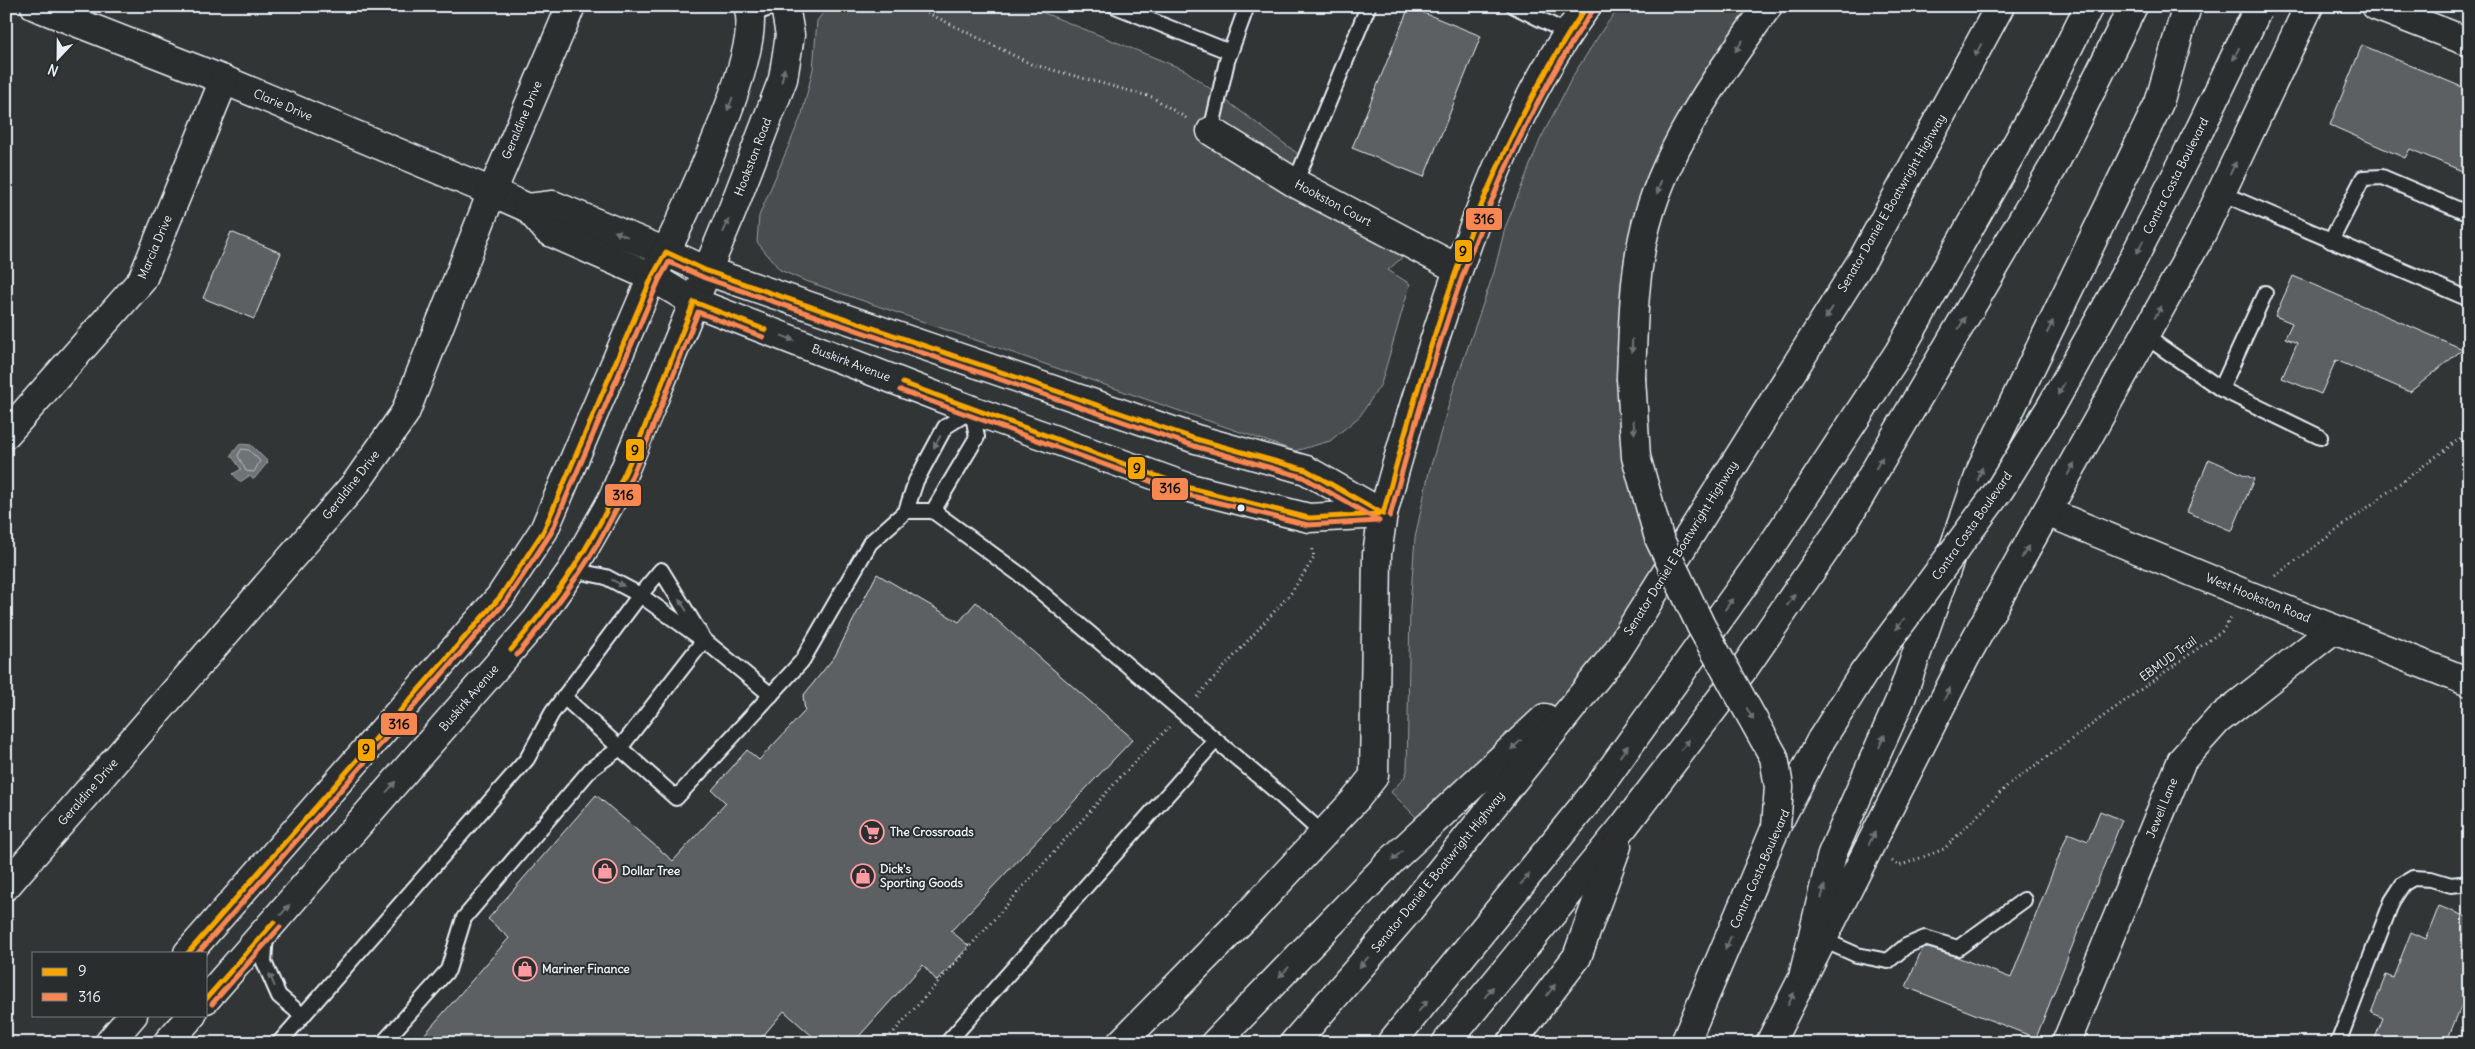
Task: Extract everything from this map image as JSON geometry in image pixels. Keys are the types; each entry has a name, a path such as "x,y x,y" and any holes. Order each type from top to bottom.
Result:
{"main road":[{"name":"Clarie Drive","path":"35,6 224,80 492,192 528,208 548,231 652,276"},
{"name":"Geraldine Drive","path":"6,886 356,483 400,421 405,413 492,192 571,6"},
{"name":"Hookston Road","path":"694,302 783,79 790,35 785,6"},
{"path":"1121,1043 1254,908 1374,776 1378,554 1383,514 1404,432 1458,269 1506,149 1545,70 1587,6"},
{"path":"1768,6 1698,110 1664,173 1643,237 1634,295 1631,378 1636,457 1659,538 1701,626 1774,757 1779,787 1776,827"},
{"name":"Senator Daniel E Boatwright Highway","path":"1294,1043 1409,910 1616,653 1864,257 2000,6"},
{"path":"1391,1043 1596,791 1777,538 1899,352 2046,92 2089,6"},
{"path":"1446,1043 1624,826 1745,667 1846,520 2052,170 2133,6"},
{"path":"1804,974 1832,854 1901,698 1982,468 2159,103 2187,6"},
{"path":"1770,1043 1965,658 2202,233 2309,6"},
{"path":"2376,6 2469,42"},
{"name":"Contra Costa Boulevard","path":"1686,1043 1776,827 1821,740 1863,674 2000,489 2052,405 2132,263 2200,129 2258,8"},
{"path":"189,952 500,597 544,530 652,276 666,252 730,103 744,64 758,9"},
{"name":"Marcia Drive","path":"6,434 142,280 224,80"},
{"name":"Hookston Court","path":"1200,125 1294,183 1458,269"},
{"path":"528,208 553,205 666,252 707,272 1196,438 1306,470 1383,514"},
{"name":"Buskirk Avenue","path":"652,276 694,302 972,410 1190,488 1310,518 1383,514"},
{"name":"Buskirk Avenue","path":"208,997 536,620 572,570 612,500 694,302"},
{"name":"West Hookston Road","path":"2048,512 2248,595 2469,682"},
{"name":"Jewell Lane","path":"2066,1043 2182,760 2218,720 2334,629"},
{"path":"1215,1043 1392,860 1616,653"},
{"path":"1511,1043 1576,957 1624,826"},
{"path":"109,1043 132,1016"},
{"path":"167,1043 191,1016"}],"lane":[{"path":"1116,6 1230,52"},
{"path":"1200,125 1247,6"},
{"path":"1514,6 1568,33"},
{"path":"1294,183 1368,7"},
{"path":"2331,241 2363,178 2382,177 2469,214"},
{"path":"2221,193 2469,298"},
{"path":"2221,389 2265,293"},
{"path":"2145,336 2221,389 2320,437"},
{"path":"565,698 676,798 802,661 870,543 906,512 916,480 945,427 972,410 977,437 933,511"},
{"path":"906,512 933,511 1022,576 1182,714 1278,793 1323,834"},
{"path":"572,570 606,577 640,595 704,640 771,695"},
{"path":"279,1043 527,759 552,713 640,595 661,570 704,640"},
{"path":"383,1043 448,970 464,918 591,769 620,748 704,640"},
{"path":"946,1043 978,1010 1215,741"},
{"path":"2338,1043 2392,901 2404,884 2413,878 2452,885 2469,883"},
{"path":"1821,939 1857,955 1888,961 1906,946 1925,938 1958,948 2024,900"},
{"path":"266,931 264,962 279,996 303,1016"}],"path":[{"path":"914,6 1031,64 1152,97 1200,125"},
{"name":"EBMUD Trail","path":"1868,847 1899,866 1944,849 2008,784 2222,631 2248,595 2469,432"},
{"path":"884,1043 1118,780 1182,714 1291,593 1314,558 1310,518"}],"shaded area":[{"path":"828,6 1027,6 1185,70 1305,159 1295,183 1415,246 1388,270 1410,284 1381,384 1360,416 1330,441 1295,451 803,280 780,270 757,242 759,216 802,114 813,69 817,21"},
{"path":"1621,6 1768,6 1664,173 1631,378 1673,563 1616,653 1427,828 1391,792 1404,778 1407,771 1410,607 1415,538 1429,472 1454,387 1494,272 1505,228 1540,140 1574,74 1605,26"}],"water":[{"path":"240,444 251,445 268,462 254,479 249,476 240,482 233,474 241,469 231,455"}],"building":[{"path":"1409,7 1481,36 1424,177 1352,148"},
{"path":"2362,45 2469,90 2469,174 2410,149 2405,158 2330,125"},
{"path":"231,232 281,253 254,319 203,298"},
{"path":"2293,276 2463,349 2410,392 2336,360 2321,394 2282,378 2297,343 2285,338 2292,323 2275,316"},
{"path":"2209,459 2254,479 2232,531 2187,512"},
{"name":"The Crossroads","path":"877,574 959,622 976,602 1133,739 951,931 969,946 937,981 923,965 853,1043 820,1043 784,1011 757,1043 417,1043 509,938 488,919 596,795 673,861 726,803 712,790 747,750 759,760 805,711 803,696 835,656"},
{"path":"2100,811 2122,820 2036,1038 1906,987 1922,949 1925,947 2011,978 2068,833 2088,841"},
{"path":"2439,906 2469,918 2469,987 2446,1043 2373,1043 2383,1018 2371,1013 2386,975 2393,978 2411,932 2426,939"}],"transit line":[{"name":"9","path":"1383,514 1420,382 1441,316 1489,187 1518,124 1550,64 1587,6"},
{"name":"316","path":"1390,516 1427,384 1470,254 1524,128 1557,68 1593,10"},
{"name":"9","path":"189,952 500,597 544,530 652,277 666,252 707,271 1196,439 1306,470 1383,514"},
{"name":"316","path":"199,952 506,601 551,533 659,280 669,262 705,278 1194,446 1303,477 1379,521"},
{"name":"9","path":"511,650 564,582 606,511 647,422 694,302 766,330"},
{"name":"316","path":"517,655 569,588 597,545 612,517 652,430 698,312 763,337"},
{"name":"9","path":"903,383 1190,488 1309,518 1378,514"},
{"name":"316","path":"900,390 1188,495 1308,525 1378,521"},
{"name":"9","path":"208,997 274,922"},
{"name":"316","path":"212,1004 280,927"}],"place":[{"name":"The Crossroads","path":"872,832"},
{"name":"Dollar Tree","path":"605,871"},
{"name":"Dick's Sporting Goods","path":"863,876"},
{"name":"Mariner Finance","path":"525,969"}]}
